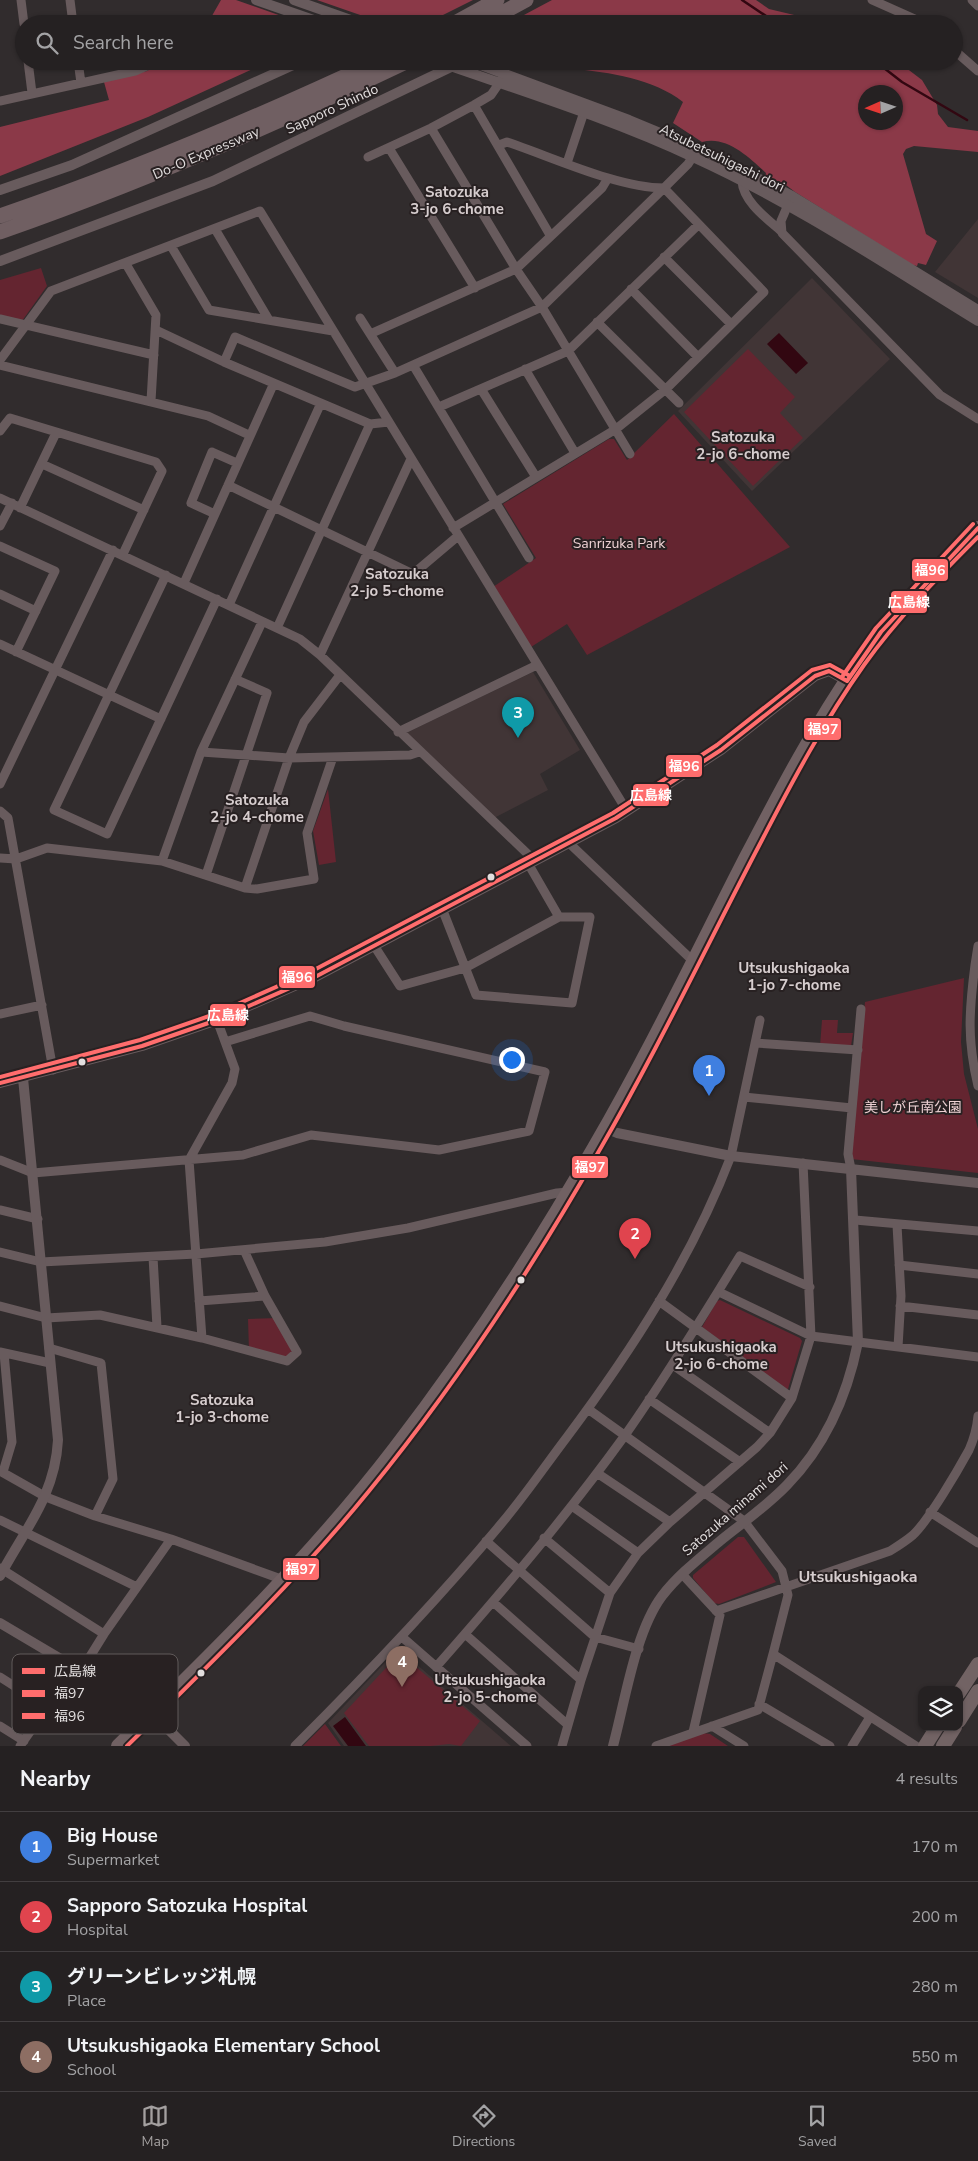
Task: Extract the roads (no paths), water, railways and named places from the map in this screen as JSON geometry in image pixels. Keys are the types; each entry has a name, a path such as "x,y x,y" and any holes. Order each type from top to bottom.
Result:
{"highway":[{"path":"470,15 497,0"},
{"path":"498,15 526,0"},
{"name":"Do-O Expressway","path":"0,216 88,186 202,140 358,70"},
{"name":"Do-O Expressway","path":"0,232 92,200 208,153 288,118 389,70"},
{"path":"178,1686 281,1579 368,1482 476,1338 568,1192 605,1128 788,779 846,681 882,632 978,528"},
{"path":"118,1746 130,1734"}],"main road":[{"path":"963,1687 978,1664"},
{"path":"963,1714 978,1691"},
{"path":"925,1746 934,1731"},
{"path":"943,1746 952,1731"}],"street":[{"path":"21,0 23,15"},
{"path":"70,0 72,15"},
{"path":"256,0 299,15"},
{"path":"294,0 334,15"},
{"path":"872,0 906,15"},
{"path":"972,0 978,6"},
{"path":"963,58 978,71"},
{"path":"29,70 32,93"},
{"path":"79,70 81,83"},
{"path":"0,101 137,70"},
{"path":"0,190 72,165 282,70"},
{"name":"Sapporo Shindo","path":"0,260 213,181 445,70"},
{"name":"Atsubetsuhigashi dori","path":"459,70 499,84 585,109"},
{"name":"Atsubetsuhigashi dori","path":"494,70 585,109 696,152 790,200 978,310"},
{"path":"368,157 431,128 491,95 504,74"},
{"path":"474,105 550,235"},
{"path":"567,162 585,109"},
{"path":"431,128 630,454"},
{"path":"228,485 322,528 413,574 455,532 496,502 616,429 666,389 764,292 664,188 652,188 608,178 507,142 498,145"},
{"path":"389,148 475,288"},
{"path":"224,362 235,337 355,387 366,385 413,365 542,307 664,188 696,152"},
{"name":"Atsubetsuhigashi dori","path":"696,152 742,181 790,200 978,321"},
{"path":"370,334 516,269 602,188 608,178"},
{"path":"742,181 742,191 748,199 940,395 978,419"},
{"path":"781,231 781,221 790,200"},
{"path":"0,360 52,291 260,211 627,811"},
{"path":"439,407 568,351 698,225"},
{"path":"215,229 269,320"},
{"path":"172,246 209,310 334,331"},
{"path":"664,257 731,324"},
{"path":"126,264 156,315 151,401"},
{"path":"631,289 698,357"},
{"path":"360,318 394,373"},
{"path":"0,319 154,355"},
{"path":"597,322 679,403"},
{"path":"156,330 224,362 370,424 389,422"},
{"path":"0,365 208,416 249,436"},
{"path":"413,365 529,558"},
{"path":"525,369 575,453"},
{"path":"184,584 274,383"},
{"path":"481,389 536,477"},
{"path":"229,606 321,402"},
{"path":"0,431 10,418 156,462 162,471 123,554"},
{"path":"278,628 370,424"},
{"path":"20,508 56,432"},
{"path":"215,514 190,504 212,452 237,463"},
{"path":"320,655 411,459"},
{"path":"42,464 144,510"},
{"path":"0,498 123,554 300,639 340,674 532,863 559,917"},
{"path":"0,526 12,503"},
{"path":"0,546 55,571 16,652"},
{"path":"0,784 113,550"},
{"path":"166,575 54,810 107,834 216,599"},
{"path":"0,594 36,611"},
{"path":"162,861 201,752 262,622"},
{"path":"1,649 16,652 161,719"},
{"path":"398,732 537,665"},
{"path":"0,1083 142,1046 217,1020 282,992 375,947 627,811 722,750 815,676 829,671 846,681"},
{"path":"245,888 289,758 304,722 340,674"},
{"path":"206,875 267,693 235,680"},
{"path":"201,752 289,758 410,755 419,752"},
{"path":"0,858 16,859 47,848 162,861 245,888 257,889 314,879 307,833 333,757"},
{"path":"0,811 8,818 53,1070"},
{"path":"569,843 693,961"},
{"path":"375,947 400,986 465,968 559,917 590,917 572,1003 476,996 465,968 443,911"},
{"path":"978,946 974,1003 974,1041 978,1086"},
{"path":"0,1005 3,1013 42,1005"},
{"path":"851,1169 848,1154 861,1009"},
{"path":"0,1160 33,1173 243,1155 311,1135 439,1150 530,1131 545,1072 310,1016 225,1042"},
{"path":"202,1338 189,1160 232,1083 235,1069 217,1020"},
{"path":"294,1746 402,1637 486,1541 588,1409 659,1301 695,1238 730,1156 760,1020"},
{"path":"755,1043 858,1050"},
{"path":"22,1078 38,1219 58,1440 57,1464 46,1497 1,1571 104,1634"},
{"path":"744,1097 852,1108"},
{"path":"605,1128 617,1133 730,1156 978,1183"},
{"path":"562,1746 581,1680 610,1593 638,1553 770,1433 792,1398 811,1336 804,1163"},
{"name":"Satozuka minami dori","path":"613,1746 647,1623 658,1603 682,1574 785,1487 807,1462 828,1431 842,1401 852,1370 858,1342 855,1220 851,1169"},
{"path":"0,1252 41,1262 196,1254 325,1242 408,1228 568,1192"},
{"path":"0,1210 38,1219"},
{"path":"855,1220 978,1231"},
{"path":"897,1225 900,1306 898,1347"},
{"path":"0,1306 46,1318 100,1315 202,1338 288,1361 297,1352 265,1296 244,1250"},
{"path":"436,1666 493,1602 597,1473 673,1364 740,1256 810,1287"},
{"path":"153,1257 157,1327"},
{"path":"899,1265 978,1274"},
{"path":"719,1292 811,1336 978,1357"},
{"path":"200,1301 265,1296"},
{"path":"659,1301 792,1398"},
{"path":"900,1306 978,1315"},
{"path":"49,1348 101,1363 113,1479 94,1516"},
{"path":"50,1363 2,1352 12,1442 1,1472 46,1497 94,1516 171,1539 281,1579"},
{"path":"673,1364 770,1433"},
{"path":"649,1399 740,1462"},
{"path":"588,1409 744,1521 782,1571 787,1586 788,1595 758,1710 656,1746"},
{"path":"716,1610 890,1551 914,1534 930,1512 969,1448 976,1429 978,1416"},
{"path":"597,1473 670,1522"},
{"path":"572,1506 638,1553"},
{"path":"930,1512 978,1543"},
{"path":"0,1520 24,1534 137,1587"},
{"path":"544,1538 610,1593"},
{"path":"90,1654 171,1539"},
{"path":"486,1541 596,1636 639,1649"},
{"path":"682,1574 720,1615 693,1732"},
{"path":"493,1602 581,1680"},
{"path":"0,1623 51,1654"},
{"path":"465,1634 568,1725"},
{"path":"402,1637 527,1746"},
{"path":"773,1654 916,1746"},
{"path":"0,1677 12,1685"},
{"path":"759,1704 830,1746"},
{"path":"852,1746 870,1717"},
{"path":"0,1726 22,1743"},
{"path":"712,1726 744,1746"},
{"path":"173,1734 185,1746"}],"waterway":[{"path":"742,0 764,15"},
{"path":"887,70 902,82 967,120"}],"place":[{"name":"グリーンビレッジ札幌","path":"518,738"},
{"name":"Big House","path":"709,1096"},
{"name":"Sapporo Satozuka Hospital","path":"635,1259"},
{"name":"Utsukushigaoka Elementary School","path":"402,1687"}],"district":[{"name":"Satozuka 3-jo 6-chome","path":"457,200"},
{"name":"Satozuka 2-jo 6-chome","path":"743,446"},
{"name":"Satozuka 2-jo 5-chome","path":"397,582"},
{"name":"Satozuka 2-jo 4-chome","path":"257,808"},
{"name":"Utsukushigaoka 1-jo 7-chome","path":"794,976"},
{"name":"Utsukushigaoka 2-jo 6-chome","path":"721,1356"},
{"name":"Satozuka 1-jo 3-chome","path":"222,1408"},
{"name":"Utsukushigaoka","path":"858,1577"},
{"name":"Utsukushigaoka 2-jo 5-chome","path":"490,1688"}],"park label":[{"name":"Sanrizuka Park","path":"619,543"},
{"name":"美しが丘南公園","path":"913,1107"}]}
